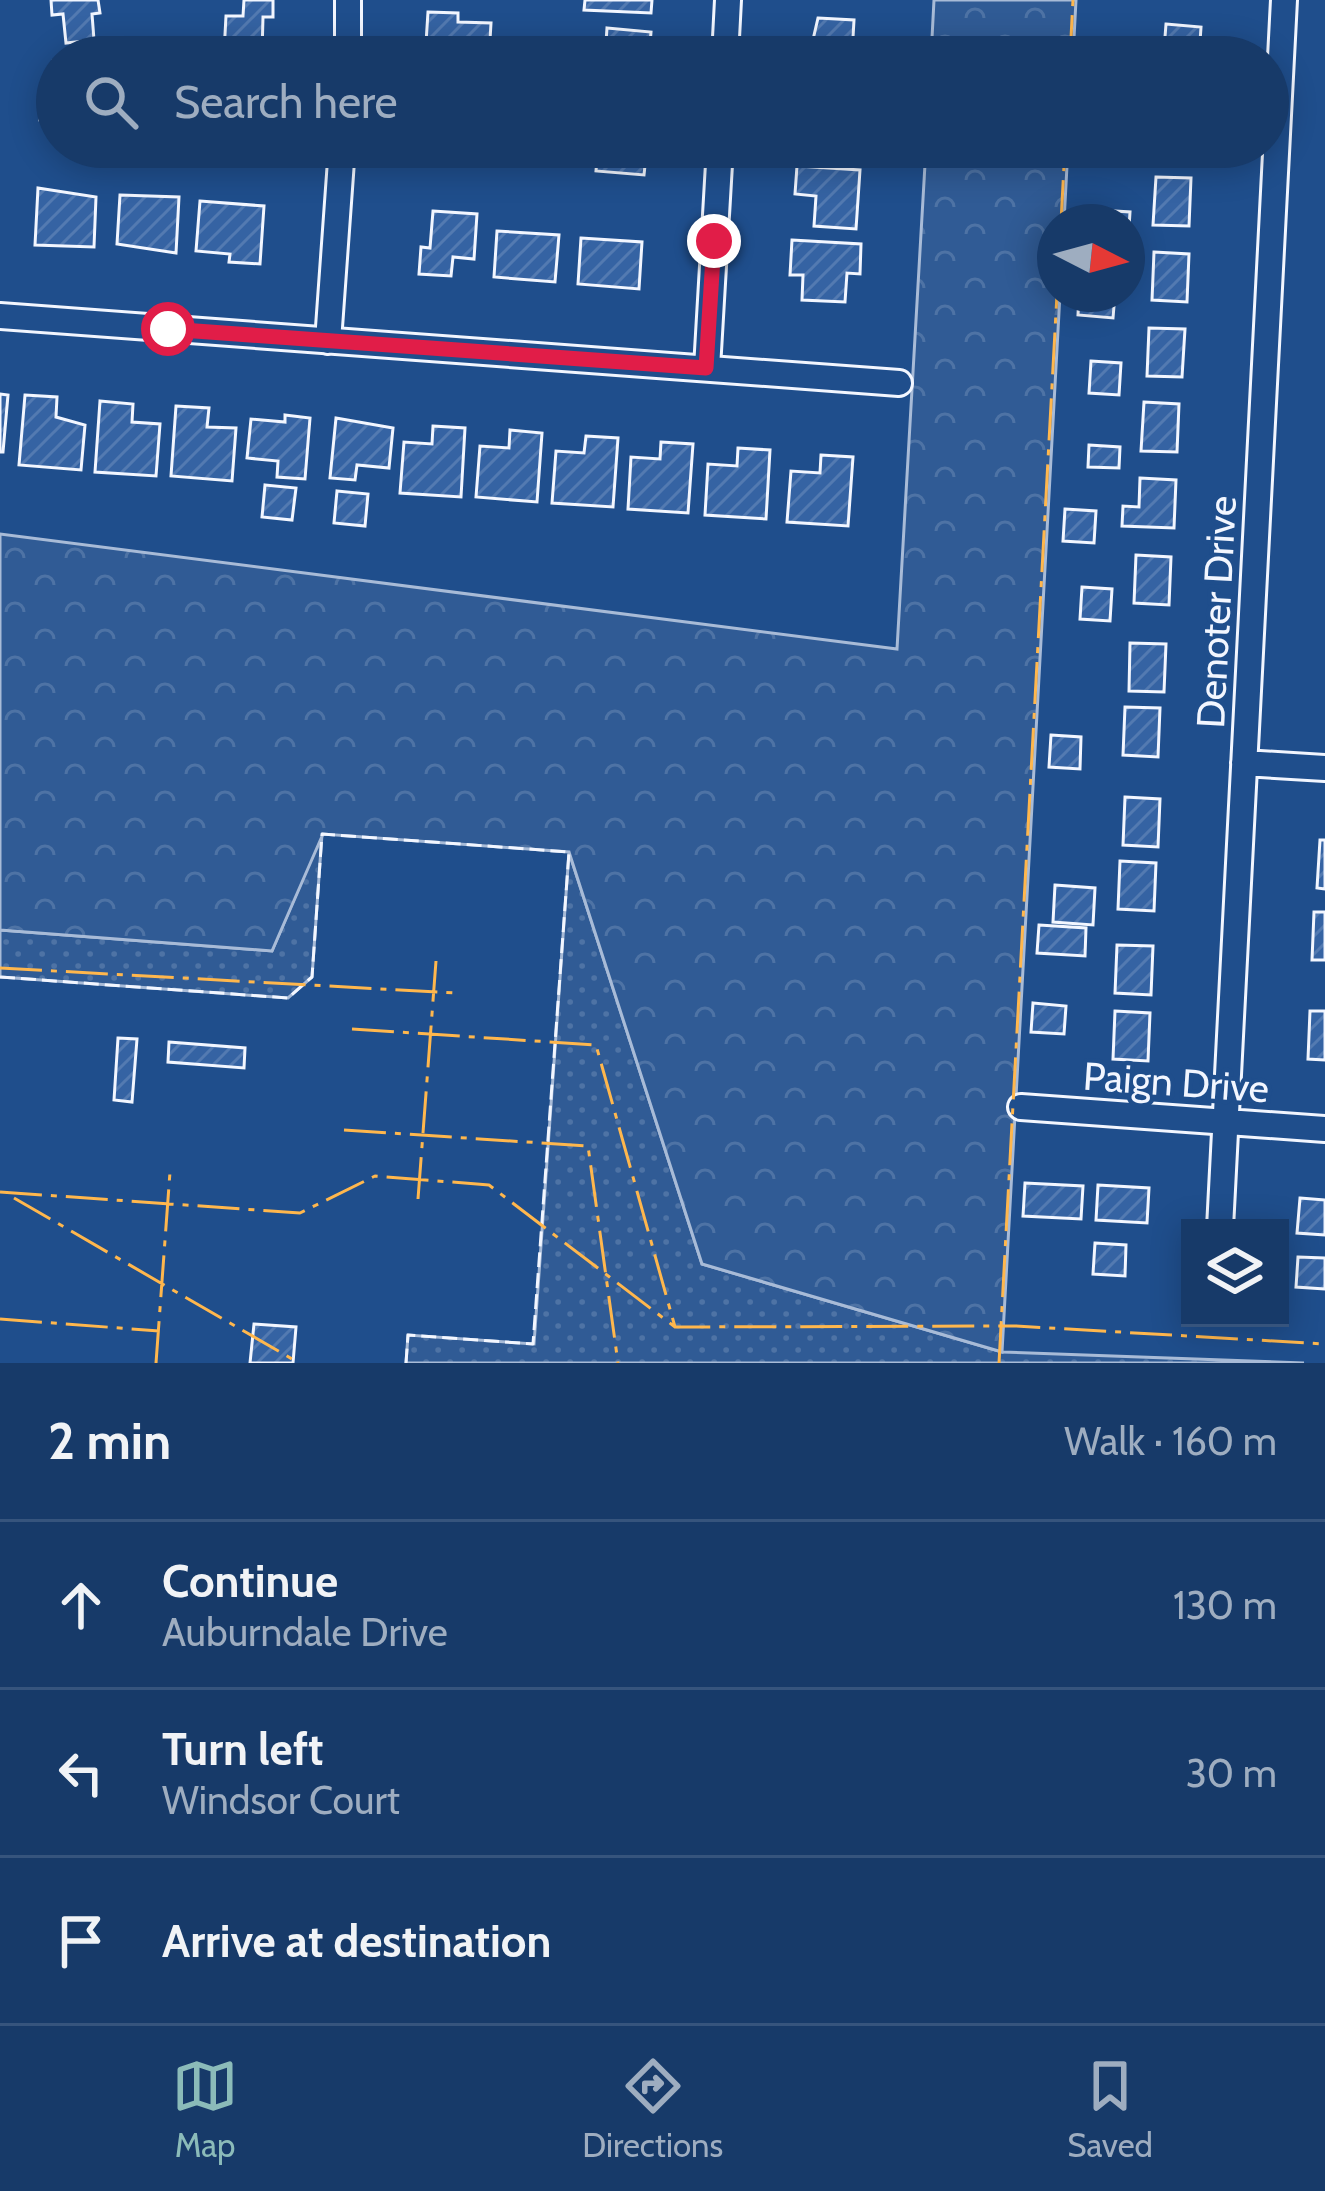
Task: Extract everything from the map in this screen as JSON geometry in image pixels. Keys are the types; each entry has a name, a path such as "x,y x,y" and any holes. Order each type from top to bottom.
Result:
{"street":[{"path":"348,0 348,36"},
{"path":"726,36 728,0"},
{"name":"Denoter Drive","path":"1282,36 1284,0"},
{"path":"328,341 340,168"},
{"path":"706,368 719,168"},
{"name":"Denoter Drive","path":"1220,1219 1275,168"},
{"path":"0,316 899,382"},
{"path":"1244,763 1325,768"},
{"name":"Paign Drive","path":"1021,1107 1325,1129"}],"green space":[{"path":"934,0 1076,0 1074,36 932,36"},
{"path":"925,168 1067,168 1065,204 1037,204 1037,312 1059,312 1002,1352 702,1264 569,852 323,834 272,951 0,930 0,534 897,649"},
{"path":"322,834 312,977 288,998 0,977 0,930 272,951"},
{"path":"569,852 702,1264 1002,1352 1304,1363 406,1363 408,1335 534,1344"}],"building":[{"path":"51,0 98,0 100,13 92,14 94,36 65,36 63,14 52,15"},
{"path":"244,0 273,0 273,17 263,17 262,36 225,36 226,16 243,16"},
{"path":"585,0 652,0 651,13 584,10"},
{"path":"428,12 458,13 458,22 491,23 490,36 426,36"},
{"path":"818,18 854,20 853,36 814,36"},
{"path":"1166,24 1201,27 1200,36 1165,36"},
{"path":"607,28 651,32 651,36 606,36"},
{"path":"596,168 645,168 644,175"},
{"path":"797,168 860,170 856,229 814,226 816,196 795,194"},
{"path":"1156,177 1191,178 1189,226 1153,225"},
{"path":"38,188 96,197 94,247 35,245"},
{"path":"120,195 179,197 176,253 117,244"},
{"path":"200,201 264,206 260,264 229,262 230,254 196,251"},
{"path":"433,211 477,214 474,259 453,257 451,276 419,274 421,247 430,248"},
{"path":"497,231 559,235 555,282 494,277"},
{"path":"581,238 642,242 639,289 578,284"},
{"path":"792,240 861,244 860,274 847,273 845,302 802,300 803,275 790,275"},
{"path":"1154,252 1189,254 1187,302 1152,300"},
{"path":"1078,312 1114,312 1113,318"},
{"path":"1149,328 1185,329 1182,377 1147,376"},
{"path":"1091,361 1121,363 1119,395 1089,393"},
{"path":"0,394 8,395 3,452 0,452"},
{"path":"25,395 57,397 56,417 85,425 81,470 19,465"},
{"path":"100,401 133,404 132,422 160,424 156,476 95,472"},
{"path":"1144,402 1179,404 1177,452 1141,451"},
{"path":"176,406 209,408 207,427 236,428 232,481 171,476"},
{"path":"285,415 310,418 305,479 277,477 278,461 247,458 251,419 285,422"},
{"path":"336,418 393,428 389,468 357,465 355,480 330,478"},
{"path":"433,426 465,428 461,497 400,493 404,442 432,444"},
{"path":"510,430 542,433 537,502 476,497 480,446 509,448"},
{"path":"586,436 618,438 613,507 552,503 556,451 584,453"},
{"path":"661,442 693,444 688,513 628,509 631,457 660,459"},
{"path":"1089,445 1120,447 1119,468 1088,467"},
{"path":"738,448 770,450 766,519 705,515 708,464 737,466"},
{"path":"821,455 853,457 848,526 787,522 791,471 820,473"},
{"path":"1140,478 1176,480 1174,528 1122,526 1123,506 1139,507"},
{"path":"265,485 296,488 292,520 262,517"},
{"path":"337,491 368,494 365,526 334,523"},
{"path":"1065,509 1096,511 1094,543 1063,541"},
{"path":"1136,555 1171,557 1169,605 1134,603"},
{"path":"1082,587 1112,589 1110,621 1080,619"},
{"path":"1130,643 1166,644 1164,692 1129,691"},
{"path":"1125,707 1160,708 1158,757 1123,755"},
{"path":"1051,735 1081,737 1080,769 1049,767"},
{"path":"1125,797 1160,799 1158,847 1123,845"},
{"path":"1320,840 1325,840 1325,889 1317,888"},
{"path":"1120,861 1156,863 1154,911 1118,909"},
{"path":"1055,885 1095,888 1093,925 1053,922"},
{"path":"1314,912 1325,912 1325,960 1312,960"},
{"path":"1039,925 1086,928 1085,956 1037,953"},
{"path":"1117,945 1153,946 1151,995 1115,993"},
{"path":"1033,1003 1066,1006 1064,1034 1031,1032"},
{"path":"1115,1011 1150,1013 1148,1061 1113,1059"},
{"path":"1310,1011 1325,1011 1325,1060 1308,1059"},
{"path":"118,1038 137,1039 132,1102 114,1100"},
{"path":"169,1042 245,1048 244,1068 168,1062"},
{"path":"1025,1183 1083,1186 1081,1219 1023,1216"},
{"path":"1098,1185 1149,1188 1147,1223 1096,1220"},
{"path":"1300,1198 1325,1200 1325,1235 1297,1233"},
{"path":"1095,1243 1126,1245 1125,1276 1093,1274"},
{"path":"1298,1257 1325,1258 1325,1289 1296,1287"},
{"path":"254,1324 296,1327 293,1363 250,1363"}],"fence":[{"path":"0,977 288,998 312,977 322,834 569,852 533,1344 408,1335 406,1363"}],"power":[{"path":"1071,36 1073,0"},
{"path":"1062,204 1064,168"},
{"path":"999,1363 1056,312"},
{"path":"418,1199 436,961"},
{"path":"0,968 455,993"},
{"path":"352,1029 596,1045 675,1327"},
{"path":"344,1130 588,1146 618,1363"},
{"path":"156,1363 170,1172"},
{"path":"0,1192 300,1213 375,1176 489,1185 675,1327 1016,1326 1325,1344"},
{"path":"14,1198 299,1363"},
{"path":"0,1319 159,1331"}],"route":[{"path":"168,329 706,368 714,241"}]}
